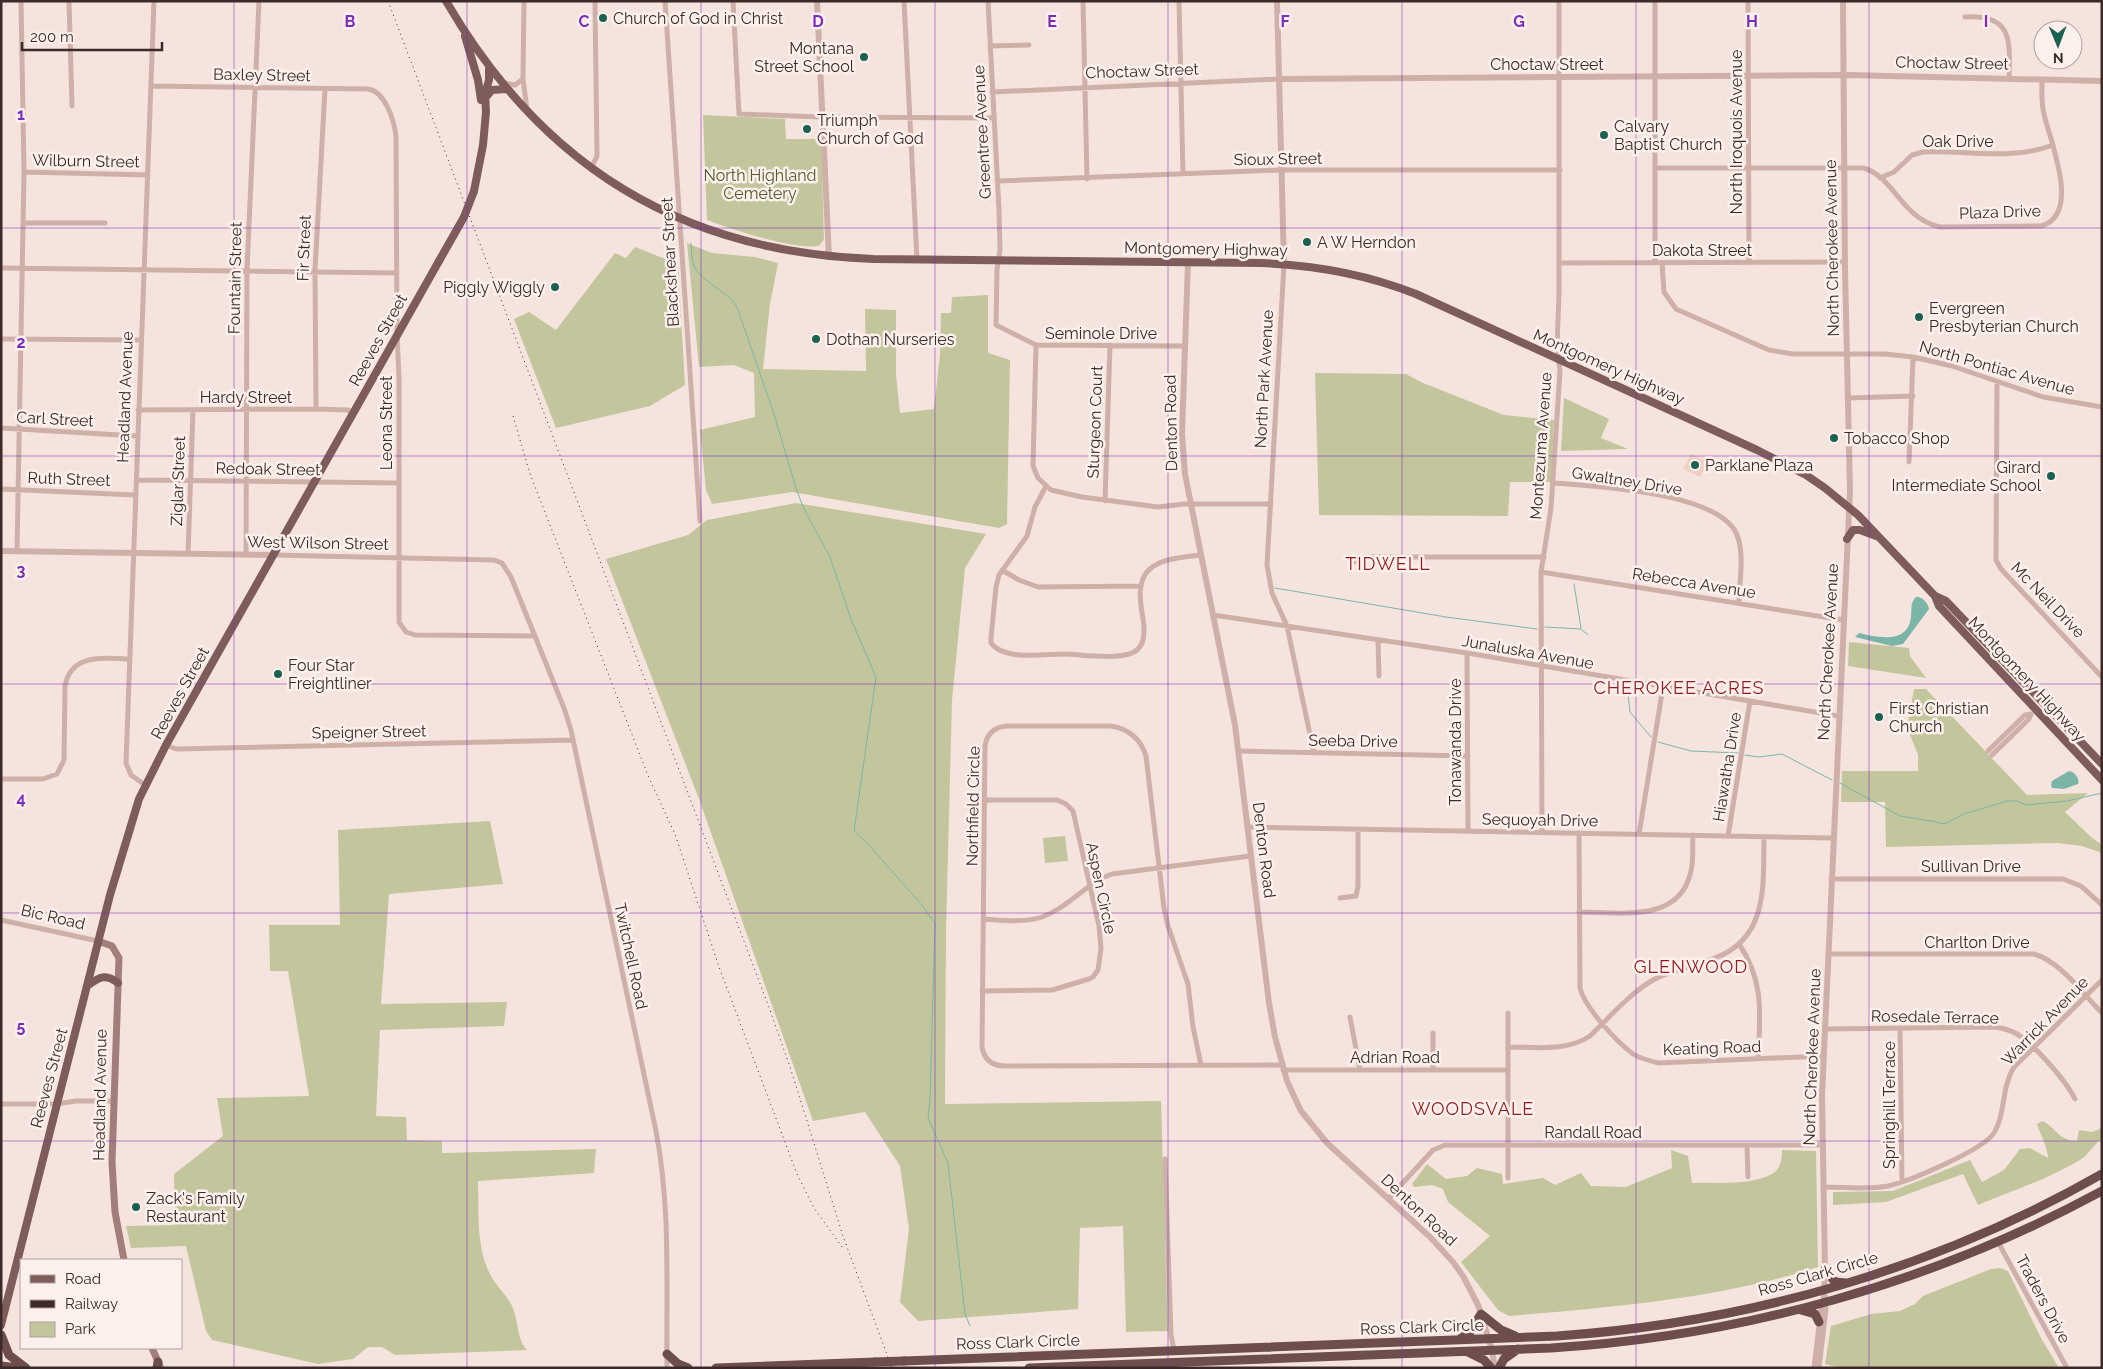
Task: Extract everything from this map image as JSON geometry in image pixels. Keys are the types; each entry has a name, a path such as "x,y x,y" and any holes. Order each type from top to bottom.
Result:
{"highway":[{"name":"Ross Clark Circle","path":"716,1368 1520,1338 1603,1332 1677,1323 1752,1308 1848,1283 1970,1238 2073,1190 2102,1174"},
{"path":"2073,1190 2081,1202"},
{"name":"Ross Clark Circle","path":"1029,1368 1177,1365 1254,1359 1551,1348 1604,1344 1680,1334 1824,1303 1903,1279 1998,1242 2102,1191"},
{"path":"1970,1238 1990,1237 1998,1242"},
{"path":"1898,1265 1903,1279"},
{"path":"1825,1270 1835,1282 1848,1283"},
{"path":"1795,1310 1815,1314 1819,1322"},
{"path":"1458,1340 1470,1332 1481,1314 1501,1330 1520,1338"},
{"path":"1677,1323 1680,1334"},
{"path":"1603,1332 1604,1344"},
{"path":"1,1335 9,1355 26,1368"},
{"path":"1551,1348 1557,1336"},
{"path":"1348,1356 1353,1344"},
{"path":"1253,1348 1254,1359"},
{"path":"1466,1351 1495,1368 1518,1349"},
{"path":"1174,1350 1177,1365"},
{"path":"667,1354 678,1364 688,1368"},
{"path":"1,1366 18,1368"}],"main road":[{"path":"446,1 463,30"},
{"name":"Montgomery Highway","path":"463,30 495,78 551,135 591,168 628,192 681,219 756,244 830,257 917,260 1284,264 1326,268 1384,282 1443,306 1789,465 1816,481 1849,507 1880,538 1935,596 1939,606 2033,711 2102,780"},
{"name":"Reeves Street","path":"1,1325 98,941 127,835 145,785 464,217 474,191 482,157 484,119 480,90 463,30"},
{"path":"480,90 483,80 495,78"},
{"name":"Reeves Street","path":"484,119 486,112 485,99 495,78"},
{"path":"485,99 492,90 506,89"},
{"path":"1847,539 1853,530 1860,530 1880,538"},
{"name":"Montgomery Highway","path":"1935,596 1946,601 2100,761"},
{"name":"Headland Avenue","path":"98,941 108,944 118,954 113,1101 113,1186 117,1228 124,1259"},
{"path":"87,986 103,976 110,977 118,983"},
{"path":"152,1349 158,1366"}],"street":[{"path":"17,551 24,223 20,1"},
{"path":"69,1 72,106"},
{"name":"Headland Avenue","path":"145,785 131,775 126,763 154,1"},
{"name":"Fountain Street","path":"246,555 247,270 258,1"},
{"path":"524,1 523,79 528,113"},
{"path":"591,168 598,156 595,1"},
{"name":"Blackshear Street","path":"666,1 700,521"},
{"path":"733,1 739,114 823,117 994,118"},
{"path":"817,1 830,257"},
{"path":"904,1 917,260"},
{"name":"Greentree Avenue","path":"988,1 999,260"},
{"path":"1084,1 1087,179"},
{"path":"1178,1 1183,174"},
{"name":"North Park Avenue","path":"1277,1 1284,264 1268,576 1272,593 1287,626 1314,752"},
{"name":"Montezuma Avenue","path":"1542,833 1541,572 1551,508 1560,371 1558,359 1560,263 1559,1"},
{"path":"1655,1 1655,263"},
{"name":"North Iroquois Avenue","path":"1748,1 1749,263"},
{"name":"North Cherokee Avenue","path":"1814,1368 1825,1290 1822,1145 1824,1056 1849,507 1843,1"},
{"path":"1965,17 1982,17 2003,27 2009,41 2010,78"},
{"path":"990,46 1028,45"},
{"name":"Choctaw Street","path":"992,92 1279,79 1844,76 2102,81"},
{"path":"495,78 515,85 523,79"},
{"name":"Plaza Drive","path":"1880,178 1911,212 1931,225 2047,225 2056,217 2060,206 2060,176 2042,109 2042,80"},
{"name":"Baxley Street","path":"151,86 372,90"},
{"name":"Fir Street","path":"316,409 315,270 325,89"},
{"name":"Leona Street","path":"372,90 383,100 395,130 399,377 398,619 406,632 415,635 535,636"},
{"name":"Oak Drive","path":"1880,178 1894,172 1912,155 1923,152 2015,154 2034,151 2052,145"},
{"path":"1655,168 1864,168 1880,178"},
{"name":"Sioux Street","path":"997,181 1281,170 1560,170"},
{"name":"Wilburn Street","path":"24,172 148,176"},
{"path":"24,223 104,223"},
{"name":"Seminole Drive","path":"999,260 996,325 1036,345 1185,346"},
{"name":"Denton Road","path":"1188,262 1182,444 1190,504 1232,709 1270,1009 1282,1067 1295,1101 1312,1127 1335,1151 1430,1237 1453,1262 1467,1283 1481,1314 1492,1350 1495,1368"},
{"name":"Dakota Street","path":"1560,263 1845,262"},
{"name":"North Pontiac Avenue","path":"1662,263 1664,292 1671,305 1681,312 1777,352 1793,354 1885,354 1913,357 1952,366 2043,398 2102,407"},
{"path":"1,268 397,272"},
{"path":"1,339 141,340"},
{"path":"1036,345 1033,466 1038,478 1046,486 1056,492 1105,501 1158,507 1190,504 1271,504"},
{"name":"Sturgeon Court","path":"1105,501 1110,345"},
{"path":"1909,462 1913,357"},
{"name":"Mc Neil Drive","path":"1997,382 1996,560 2001,569 2102,677"},
{"path":"1848,398 1913,396"},
{"name":"Hardy Street","path":"138,410 316,409 348,410 353,413"},
{"name":"Ziglar Street","path":"188,554 193,410"},
{"name":"Carl Street","path":"1,428 137,436"},
{"name":"Redoak Street","path":"136,480 399,483"},
{"name":"Gwaltney Drive","path":"1553,483 1610,488 1668,497 1691,503 1724,518 1735,530 1740,543 1739,603"},
{"path":"1046,486 1035,507 1027,536 1002,570 996,587 991,643 1002,650 1026,655 1048,656 1063,654 1089,657 1127,654 1136,651 1144,637 1141,586 1149,570 1159,563 1200,555"},
{"name":"Ruth Street","path":"1,489 135,495"},
{"name":"West Wilson Street","path":"1,551 488,560 502,563"},
{"path":"1355,562 1365,557 1544,557"},
{"name":"Twitchell Road","path":"502,563 512,577 564,708 573,740 664,1174 667,1368"},
{"path":"1002,570 1027,584 1038,587 1141,586"},
{"name":"Rebecca Avenue","path":"1541,572 1843,620"},
{"name":"Junaluska Avenue","path":"1213,615 1467,653 1838,716"},
{"path":"1378,640 1379,676"},
{"name":"Tonawanda Drive","path":"1467,653 1468,831"},
{"path":"1,779 43,779 57,774 63,763 65,686 69,674 77,664 90,659 130,659"},
{"path":"1639,834 1663,687"},
{"name":"Hiawatha Drive","path":"1728,836 1750,701"},
{"path":"1990,753 2029,719 2033,711 2043,702"},
{"name":"Northfield Circle","path":"1201,1066 1193,1027 1188,984 1168,926 1158,867 1146,756 1138,740 1122,729 1106,726 1007,726 997,728 990,734 986,743 982,991 982,1050 986,1059 996,1066 1282,1067"},
{"name":"Speigner Street","path":"166,745 176,749 573,740"},
{"name":"Seeba Drive","path":"1238,751 1468,756"},
{"name":"Aspen Circle","path":"982,991 1044,991 1094,977 1100,965 1101,948 1075,816 1066,804 1057,800 985,800"},
{"name":"Sequoyah Drive","path":"1247,826 1833,838"},
{"path":"1340,898 1356,896 1358,886 1358,829"},
{"name":"Keating Road","path":"1579,833 1580,988 1585,1002 1603,1024 1634,1054 1653,1062 1824,1056"},
{"path":"1579,912 1640,913 1653,911 1670,903 1682,892 1689,878 1693,836"},
{"path":"1508,1047 1569,1045 1585,1039 1632,996 1655,980 1722,955 1739,944 1755,922 1761,907 1764,837"},
{"path":"983,919 1016,920 1042,917 1089,886 1112,874 1250,856"},
{"name":"Sullivan Drive","path":"1831,879 2063,879 2081,886 2102,905"},
{"name":"Bic Road","path":"1,920 98,941"},
{"path":"1739,944 1753,968 1759,988 1758,1059"},
{"name":"Charlton Drive","path":"1828,954 2029,953 2040,955 2052,962 2102,1013"},
{"name":"Warrick Avenue","path":"1823,1187 1879,1187 1902,1182 1972,1151 1986,1142 1997,1125 2004,1089 2009,1075 2032,1047 2102,980"},
{"path":"1508,1013 1508,1178"},
{"path":"1350,1016 1360,1070"},
{"name":"Springhill Terrace","path":"1900,1028 1902,1182"},
{"name":"Rosedale Terrace","path":"1825,1029 2000,1028 2016,1034 2032,1047 2068,1086 2075,1099"},
{"path":"1433,1070 1434,1032"},
{"name":"Adrian Road","path":"1282,1067 1360,1070 1508,1070"},
{"path":"1,1104 113,1101"},
{"name":"Randall Road","path":"1388,1200 1436,1147 1450,1144 1822,1145"},
{"path":"1747,1145 1748,1177"},
{"path":"1165,1159 1171,1335 1174,1350"},
{"name":"Traders Drive","path":"1998,1242 2067,1368"},
{"name":"North Cherokee Avenue","path":"1819,1368 1826,1309 1824,1303"}],"green space":[{"name":"North Highland Cemetery","path":"703,115 785,119 786,139 821,139 824,239 820,245 811,247 782,243 747,234 707,220"},
{"path":"687,243 712,253 755,257 778,263 770,304 763,369 866,371 865,309 896,310 896,375 900,413 934,409 940,354 941,313 951,313 952,297 988,295 988,353 1010,360 1007,524 999,528 792,492 712,504 706,490 700,430 755,417 754,373 734,365 699,367"},
{"path":"635,247 678,264 685,385 650,406 556,428 514,319 529,312 556,330 615,253 626,258"},
{"path":"1315,373 1406,374 1423,383 1504,415 1554,420 1551,482 1510,482 1508,516 1319,515"},
{"path":"1564,398 1609,419 1601,438 1628,449 1561,451"},
{"path":"796,503 986,534 965,568 952,700 946,931 945,1104 1161,1101 1168,1331 1126,1332 1123,1226 1080,1228 1078,1309 918,1321 900,1302 909,1229 900,1166 865,1112 813,1121 699,799 606,559 688,535 707,520"},
{"path":"1849,642 1909,648 1910,656 1926,678 1848,666"},
{"path":"1914,689 1926,689 2027,795 2088,793 2065,812 2102,845 2102,853 2082,846 2057,843 1886,847 1885,802 1841,802 1842,771 1918,771 1918,755 1907,727"},
{"path":"490,821 503,884 389,894 381,1004 507,1002 504,1026 380,1030 376,1116 406,1117 407,1140 442,1141 442,1153 596,1149 594,1173 478,1181 480,1239 485,1262 491,1276 514,1310 519,1334 527,1350 395,1355 382,1347 368,1347 353,1359 318,1364 212,1340 206,1331 186,1246 131,1248 126,1226 175,1225 174,1174 223,1136 217,1098 309,1096 288,971 270,971 269,925 340,925 338,830"},
{"path":"1065,836 1068,861 1045,863 1043,838"},
{"path":"2042,1121 2061,1136 2077,1141 2079,1130 2092,1132 2102,1128 2102,1139 2083,1158 2068,1167 1978,1205 1963,1174 1886,1202 1833,1205 1833,1192 1893,1191 1970,1160 1982,1182 2004,1170 2020,1149 2030,1148 2048,1158 2037,1124"},
{"path":"1671,1150 1688,1156 1692,1183 1733,1183 1763,1178 1775,1172 1780,1163 1782,1150 1816,1151 1818,1267 1742,1287 1704,1294 1626,1305 1509,1316 1498,1310 1461,1262 1490,1236 1448,1202 1443,1189 1432,1185 1414,1187 1412,1184 1427,1164 1446,1179 1467,1176 1477,1168 1502,1174 1503,1184 1543,1178 1555,1185 1581,1173 1591,1186 1626,1187 1672,1168"},
{"path":"2000,1268 2008,1271 2041,1338 2059,1368 1841,1368 1825,1364 1831,1326 1871,1314 1900,1311 1915,1304 1923,1296 1991,1269"}],"shaded area":[{"name":"Parklane Plaza","path":"1691,454 1708,462 1700,477 1683,469"}],"water":[{"path":"1916,597 1924,600 1929,609 1903,644 1892,646 1855,637 1859,633 1884,637 1899,635 1909,625 1912,604"},
{"path":"2069,771 2076,776 2078,784 2064,789 2052,788 2052,781"}],"waterway":[{"path":"691,243 692,261 698,272 733,301 737,307 774,414 803,507 830,557 851,619 876,677 854,831 868,844 920,903 935,923 928,1118 948,1163 965,1314 970,1326"},
{"path":"1574,584 1581,628"},
{"path":"1275,588 1446,617 1537,629"},
{"path":"1545,627 1581,629 1588,635"},
{"path":"1623,685 1628,694 1630,712 1651,737"},
{"path":"1658,742 1691,751 1738,753"},
{"path":"1745,755 1759,757 1782,754 1832,780"},
{"path":"1840,783 1900,816 1941,824 1964,814 2007,801 2017,801 2026,805 2067,801 2102,793"}],"railway":[{"path":"388,1 770,1010 791,1070 843,1236 892,1368"},
{"path":"513,416 530,474 649,778 675,834 719,967 797,1174 814,1208 842,1247"}],"place":[{"name":"Church of God in Christ","path":"603,18"},
{"name":"Montana Street School","path":"864,57"},
{"name":"Triumph Church of God","path":"807,129"},
{"name":"Calvary Baptist Church","path":"1604,135"},
{"name":"A W Herndon","path":"1307,242"},
{"name":"Piggly Wiggly","path":"555,287"},
{"name":"Evergreen Presbyterian Church","path":"1919,317"},
{"name":"Dothan Nurseries","path":"816,339"},
{"name":"Tobacco Shop","path":"1834,438"},
{"name":"Parklane Plaza","path":"1695,465"},
{"name":"Girard Intermediate School","path":"2051,476"},
{"name":"Four Star Freightliner","path":"278,674"},
{"name":"First Christian Church","path":"1879,717"},
{"name":"Zack's Family Restaurant","path":"136,1207"}],"district":[{"name":"TIDWELL","path":"1388,563"},
{"name":"CHEROKEE ACRES","path":"1679,687"},
{"name":"GLENWOOD","path":"1691,966"},
{"name":"WOODSVALE","path":"1473,1108"}]}
